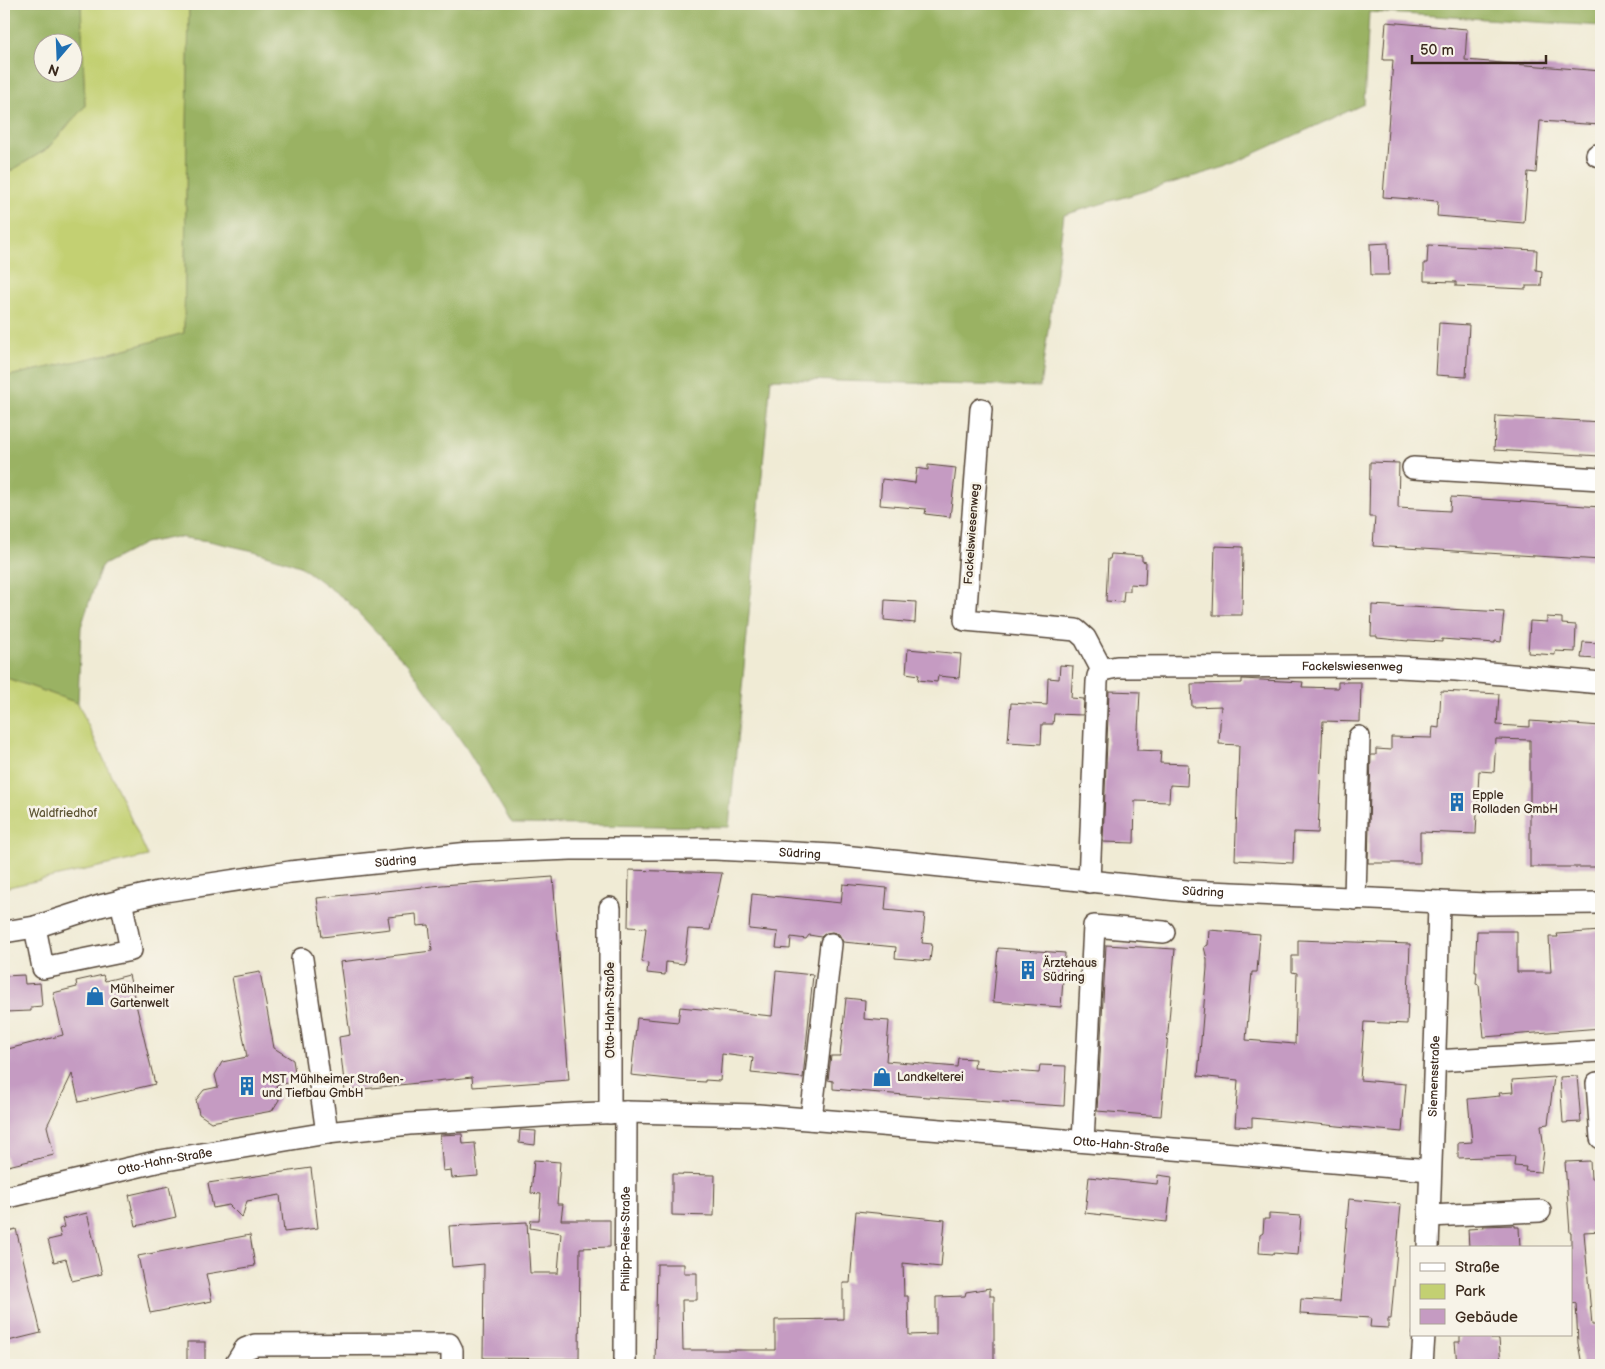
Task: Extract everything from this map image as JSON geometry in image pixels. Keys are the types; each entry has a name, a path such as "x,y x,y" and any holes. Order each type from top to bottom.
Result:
{"street":[{"name":"Fackelswiesenweg","path":"981,409 965,620 1076,630 1085,638 1102,670 1117,667 1380,666 1456,670 1601,683"},
{"path":"1414,468 1601,479"},
{"path":"1089,882 1097,682 1102,670"},
{"path":"1355,899 1359,737"},
{"name":"Südring","path":"4,932 35,927 121,900 167,890 351,864 469,853 571,849 715,850 832,855 1187,891 1439,902 1601,903"},
{"path":"35,927 44,968 131,950 121,900"},
{"name":"Siemensstraße","path":"1428,1246 1439,902"},
{"name":"Otto-Hahn-Straße","path":"610,908 618,1112"},
{"path":"1082,1141 1094,926 1164,932"},
{"path":"811,1119 831,944"},
{"path":"302,959 327,1133"},
{"path":"1435,1061 1601,1050"},
{"path":"1601,1083 1597,1083 1601,1138"},
{"name":"Otto-Hahn-Straße","path":"4,1198 160,1162 327,1133 409,1124 618,1112 758,1115 1430,1170"},
{"name":"Philipp-Reis-Straße","path":"618,1112 625,1365"},
{"path":"1429,1216 1540,1211"},
{"path":"1422,1365 1424,1336"},
{"path":"235,1365 245,1349 255,1345 449,1344 452,1350 452,1365"}],"green space":[{"path":"4,4 81,4 85,106 47,149 4,175"},
{"path":"81,4 189,4 184,333 96,357 4,377 4,175 47,149 85,106"},
{"path":"189,4 1601,4 1601,26 1369,12 1364,104 1225,167 1064,215 1040,387 771,379 729,827 512,824 467,749 408,665 346,600 300,566 254,551 209,541 176,537 145,543 101,566 81,627 78,703 4,677 4,377 96,357 184,333"},
{"name":"Waldfriedhof","path":"4,677 78,703 148,856 4,888"}],"building":[{"path":"1386,22 1467,29 1465,60 1601,71 1601,125 1540,121 1536,173 1528,172 1524,223 1437,216 1438,201 1383,197 1393,60 1383,60"},
{"path":"1388,243 1389,275 1371,275 1370,244"},
{"path":"1428,245 1537,250 1536,270 1542,271 1541,286 1526,286 1526,289 1456,286 1456,282 1424,281 1424,263 1427,263"},
{"path":"1439,323 1469,325 1466,377 1436,375"},
{"path":"1496,416 1601,422 1601,456 1494,450"},
{"path":"1370,462 1399,463 1398,508 1450,511 1451,497 1601,507 1601,560 1373,546 1375,517 1369,517"},
{"path":"928,465 956,468 950,517 925,514 926,509 880,505 882,479 915,483 917,468 928,470"},
{"path":"1215,546 1243,547 1242,615 1213,615"},
{"path":"1111,554 1142,556 1142,561 1146,562 1145,585 1130,584 1130,591 1124,591 1123,602 1106,601 1108,559 1110,559"},
{"path":"885,600 916,602 915,623 884,620"},
{"path":"1372,605 1504,612 1501,642 1442,639 1442,642 1408,641 1377,638 1377,636 1371,636"},
{"path":"1547,617 1562,618 1562,624 1576,625 1575,652 1555,651 1555,655 1528,653 1530,621 1547,622"},
{"path":"1583,642 1598,643 1597,659 1581,658"},
{"path":"908,649 961,654 959,678 938,676 937,682 918,680 919,675 906,673"},
{"path":"1060,665 1073,666 1071,698 1084,699 1083,715 1054,714 1053,724 1042,724 1041,744 1008,742 1011,703 1047,705 1048,678 1059,679"},
{"path":"1242,679 1303,682 1302,687 1338,688 1338,682 1361,682 1360,722 1323,721 1318,833 1294,832 1293,863 1235,860 1239,745 1219,744 1221,706 1192,707 1191,684 1242,683"},
{"path":"1109,691 1140,692 1137,750 1161,751 1160,763 1188,764 1187,786 1170,785 1169,802 1135,801 1134,843 1103,842"},
{"path":"1441,691 1499,694 1497,725 1530,727 1530,721 1601,726 1601,867 1530,867 1530,740 1496,739 1494,772 1479,771 1476,834 1420,832 1420,863 1368,863 1371,755 1376,755 1376,749 1391,750 1391,737 1432,738 1433,727 1439,728"},
{"path":"629,870 722,873 710,930 688,929 684,964 666,962 665,975 647,973 648,963 642,962 646,928 628,927"},
{"path":"553,877 569,1080 473,1087 472,1077 345,1091 339,1037 350,1035 340,962 432,951 429,925 417,926 416,914 388,917 390,929 322,937 317,898 442,885"},
{"path":"843,884 887,888 885,910 925,914 922,943 932,944 930,961 895,958 896,947 843,942 839,934 832,932 826,933 821,937 809,935 806,939 791,937 790,949 776,948 778,932 749,929 752,894 841,903"},
{"path":"1209,930 1260,934 1257,972 1252,972 1246,1040 1295,1044 1297,973 1292,972 1292,956 1298,956 1298,940 1410,944 1407,1024 1364,1022 1360,1080 1406,1084 1402,1132 1252,1118 1252,1127 1235,1126 1238,1080 1198,1076 1207,968 1204,947 1208,945"},
{"path":"1477,931 1517,931 1517,972 1551,972 1549,937 1558,937 1557,934 1601,931 1601,1028 1484,1037 1479,985 1476,984 1477,972 1475,972"},
{"path":"1106,945 1175,949 1161,1116 1097,1111"},
{"name":"Ärztehaus Südring","path":"998,948 1065,953 1061,1007 993,1002"},
{"path":"776,971 813,975 803,1078 751,1073 753,1058 722,1054 720,1081 688,1081 631,1075 637,1018 678,1022 680,1007 772,1016"},
{"name":"MST Mühlheimer Straßen- und Tiefbau GmbH","path":"260,972 274,1048 293,1060 295,1072 288,1083 276,1085 279,1100 272,1111 211,1122 199,1114 196,1100 204,1090 218,1087 215,1075 222,1062 247,1057 232,977"},
{"path":"24,975 25,984 40,983 42,1006 31,1007 31,1011 4,1012 4,976"},
{"path":"103,975 105,981 129,975 155,1084 79,1102 72,1074 47,1126 54,1155 8,1166 4,1149 4,1050 63,1035 53,993 77,987 76,981"},
{"path":"846,998 865,1000 864,1019 889,1021 886,1061 957,1067 958,1058 975,1059 974,1068 1039,1073 1040,1065 1066,1066 1064,1106 833,1089 833,1081 828,1080 831,1056 840,1056"},
{"path":"1577,1076 1581,1122 1563,1123 1560,1077"},
{"path":"1554,1077 1548,1124 1541,1125 1544,1150 1541,1172 1525,1171 1526,1167 1514,1166 1515,1156 1458,1158 1458,1143 1472,1142 1468,1099 1500,1096 1499,1093 1513,1092 1512,1080"},
{"path":"520,1130 536,1131 535,1145 519,1143"},
{"path":"462,1134 463,1144 475,1143 478,1176 452,1178 451,1170 443,1171 440,1135"},
{"path":"534,1160 560,1162 557,1204 563,1204 561,1220 610,1220 610,1247 580,1248 579,1359 483,1358 484,1264 452,1267 449,1226 527,1222 530,1273 558,1273 561,1233 530,1228 531,1220 539,1220 541,1194 531,1193"},
{"path":"1590,1161 1591,1179 1601,1178 1601,1231 1584,1232 1592,1325 1597,1325 1600,1365 1582,1365 1578,1343 1576,1303 1572,1304 1572,1246 1565,1162"},
{"path":"311,1168 318,1228 284,1232 280,1195 247,1201 242,1218 229,1205 213,1208 208,1183"},
{"path":"672,1174 715,1175 714,1216 672,1215"},
{"path":"1158,1175 1172,1177 1167,1222 1085,1213 1089,1177 1157,1184"},
{"path":"169,1186 176,1217 136,1226 129,1195"},
{"path":"1349,1199 1401,1204 1391,1319 1388,1319 1388,1328 1370,1327 1371,1318 1300,1314 1301,1299 1340,1301"},
{"path":"856,1211 945,1220 941,1267 903,1263 904,1296 908,1296 909,1335 936,1334 936,1297 965,1296 966,1292 990,1288 990,1296 994,1296 994,1365 655,1365 657,1264 684,1264 684,1273 697,1273 697,1300 682,1300 683,1350 775,1350 775,1320 843,1319 843,1283 850,1283"},
{"path":"87,1213 102,1274 72,1281 66,1259 54,1262 48,1240 61,1237 59,1229 64,1227 62,1219"},
{"path":"1269,1214 1301,1216 1298,1255 1259,1253 1260,1235 1263,1233 1264,1219 1269,1219"},
{"path":"1515,1225 1515,1227 1519,1227 1520,1246 1469,1246 1468,1229 1484,1228 1483,1226"},
{"path":"16,1229 41,1333 4,1342 4,1232"},
{"path":"250,1235 255,1266 206,1274 212,1301 150,1313 138,1256"},
{"path":"1460,1336 1491,1336 1491,1339 1499,1339 1501,1365 1457,1365 1455,1342 1460,1342"},
{"path":"187,1342 205,1342 205,1362 187,1362"}],"place":[{"name":"Epple Rolladen GmbH","path":"1457,802"},
{"name":"Ärztehaus Südring","path":"1028,970"},
{"name":"Mühlheimer Gartenwelt","path":"95,996"},
{"name":"Landkelterei","path":"882,1077"},
{"name":"MST Mühlheimer Straßen- und Tiefbau GmbH","path":"247,1086"}]}
